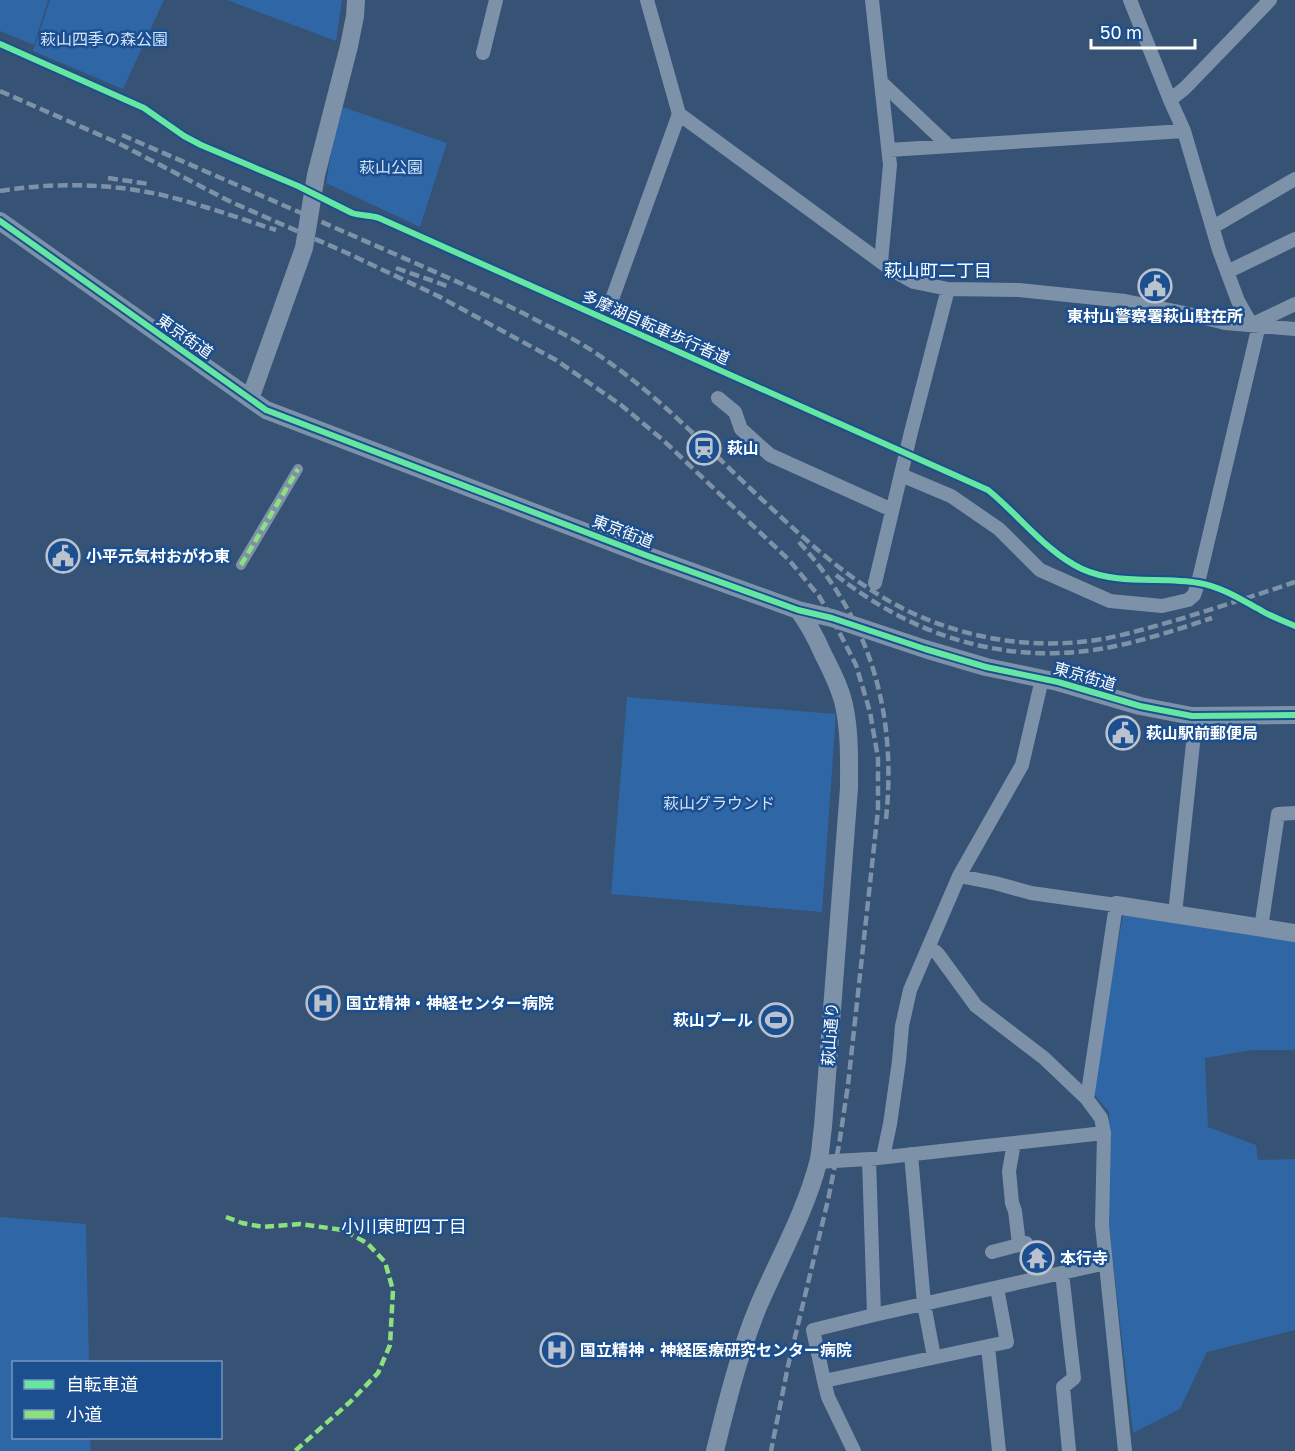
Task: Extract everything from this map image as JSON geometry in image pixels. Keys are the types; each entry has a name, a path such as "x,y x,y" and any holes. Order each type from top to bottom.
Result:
{"street":[{"path":"250,399 304,248 316,175 349,46 356,0"},
{"path":"483,53 496,0"},
{"path":"610,302 679,114 647,0"},
{"path":"872,0 890,150 881,262"},
{"path":"901,475 951,496 999,529 1040,570 1110,602 1162,606 1188,600 1194,595 1255,325 1238,301 1184,131 1130,0"},
{"path":"1170,100 1185,88 1270,0"},
{"path":"881,82 949,146"},
{"path":"679,114 892,270 914,282 948,289 1019,290 1125,301 1225,323 1295,329"},
{"path":"890,150 1184,131"},
{"path":"1213,227 1295,179"},
{"name":"東京街道","path":"0,221 266,410 648,556 798,610 832,618 925,649 986,667 1058,682 1140,706 1196,716 1295,715"},
{"path":"1227,272 1295,239"},
{"path":"875,583 948,289"},
{"path":"1255,325 1295,304"},
{"path":"718,398 735,412 741,429 770,455 892,510"},
{"path":"242,565 298,469"},
{"name":"萩山通り","path":"715,1451 734,1376 758,1309 801,1211 818,1162 825,1100 849,788 848,735 844,705 835,678 814,633 798,610"},
{"path":"874,1315 876,1158 890,1124 902,1026 910,990 959,876 1022,765 1042,679"},
{"path":"1175,914 1196,716"},
{"path":"1261,928 1278,814 1295,813"},
{"path":"959,876 1031,893 1116,904 1295,933"},
{"path":"1087,1099 1116,904"},
{"path":"928,946 938,954 976,1006 1044,1058 1087,1099 1101,1118 1104,1133 1102,1225 1125,1451"},
{"path":"818,1162 876,1158 1104,1133"},
{"path":"992,1252 1023,1244 1012,1203 1010,1171 1014,1143"},
{"path":"911,1154 924,1304 934,1358"},
{"path":"854,1451 828,1397 813,1330 1106,1263"},
{"path":"1062,1273 1074,1378 1063,1387 1069,1451"},
{"path":"824,1381 1007,1342 997,1288"},
{"path":"988,1347 999,1451"}],"green space":[{"path":"0,0 48,0 34,45 0,31"},
{"name":"萩山四季の森公園","path":"50,0 164,0 123,89 33,51"},
{"path":"227,0 342,0 336,41"},
{"name":"萩山公園","path":"343,107 447,143 420,227 326,183"},
{"name":"萩山グラウンド","path":"627,697 836,714 822,912 611,894"},
{"path":"1123,915 1295,940 1295,1050 1253,1050 1205,1058 1208,1127 1256,1145 1258,1160 1295,1159 1295,1330 1207,1352 1180,1409 1133,1433 1108,1220 1109,1112 1091,1091"},
{"path":"0,1217 86,1224 89,1361 12,1361 12,1439 90,1439 91,1451 0,1451"}],"railway":[{"path":"0,91 118,143 229,201 438,296 556,360 621,405 663,440 789,560 819,596 832,618 856,665 870,712 878,758 878,810 848,1085 839,1145 788,1366 771,1451"},
{"path":"122,135 467,286 585,346 642,387 830,560 879,595 931,621 987,637 1016,642 1074,643 1142,630 1295,582"},
{"path":"108,178 149,184"},
{"path":"0,191 64,185 128,189 149,192 210,208 276,230"},
{"path":"396,268 447,286"},
{"path":"799,542 824,572 845,604 874,671 887,743 886,819"},
{"path":"836,575 899,616 932,631 1001,650 1037,653 1073,652 1111,647 1150,638 1212,618"}],"marked path":[{"path":"241,565 298,469"},
{"path":"226,1217 263,1227 300,1224 343,1230 367,1243 385,1262 393,1290 390,1345 378,1373 350,1402 295,1451"}],"cycle path":[{"name":"多摩湖自転車歩行者道","path":"0,44 144,108 201,145 298,186 352,213 379,218 988,490 1056,553 1082,569 1125,579 1184,581 1207,585 1232,594 1295,626"},
{"path":"0,221 266,410 648,556 798,610 832,618 925,649 986,667 1058,682 1140,706 1192,716 1295,715"}],"place":[{"name":"東村山警察署萩山駐在所","path":"1155,286"},
{"name":"萩山","path":"704,448"},
{"name":"小平元気村おがわ東","path":"63,556"},
{"name":"萩山駅前郵便局","path":"1123,733"},
{"name":"国立精神・神経センター病院","path":"323,1003"},
{"name":"萩山プール","path":"776,1020"},
{"name":"本行寺","path":"1037,1258"},
{"name":"国立精神・神経医療研究センター病院","path":"557,1350"}],"district":[{"name":"萩山町二丁目","path":"938,270"},
{"name":"小川東町四丁目","path":"404,1226"}]}
